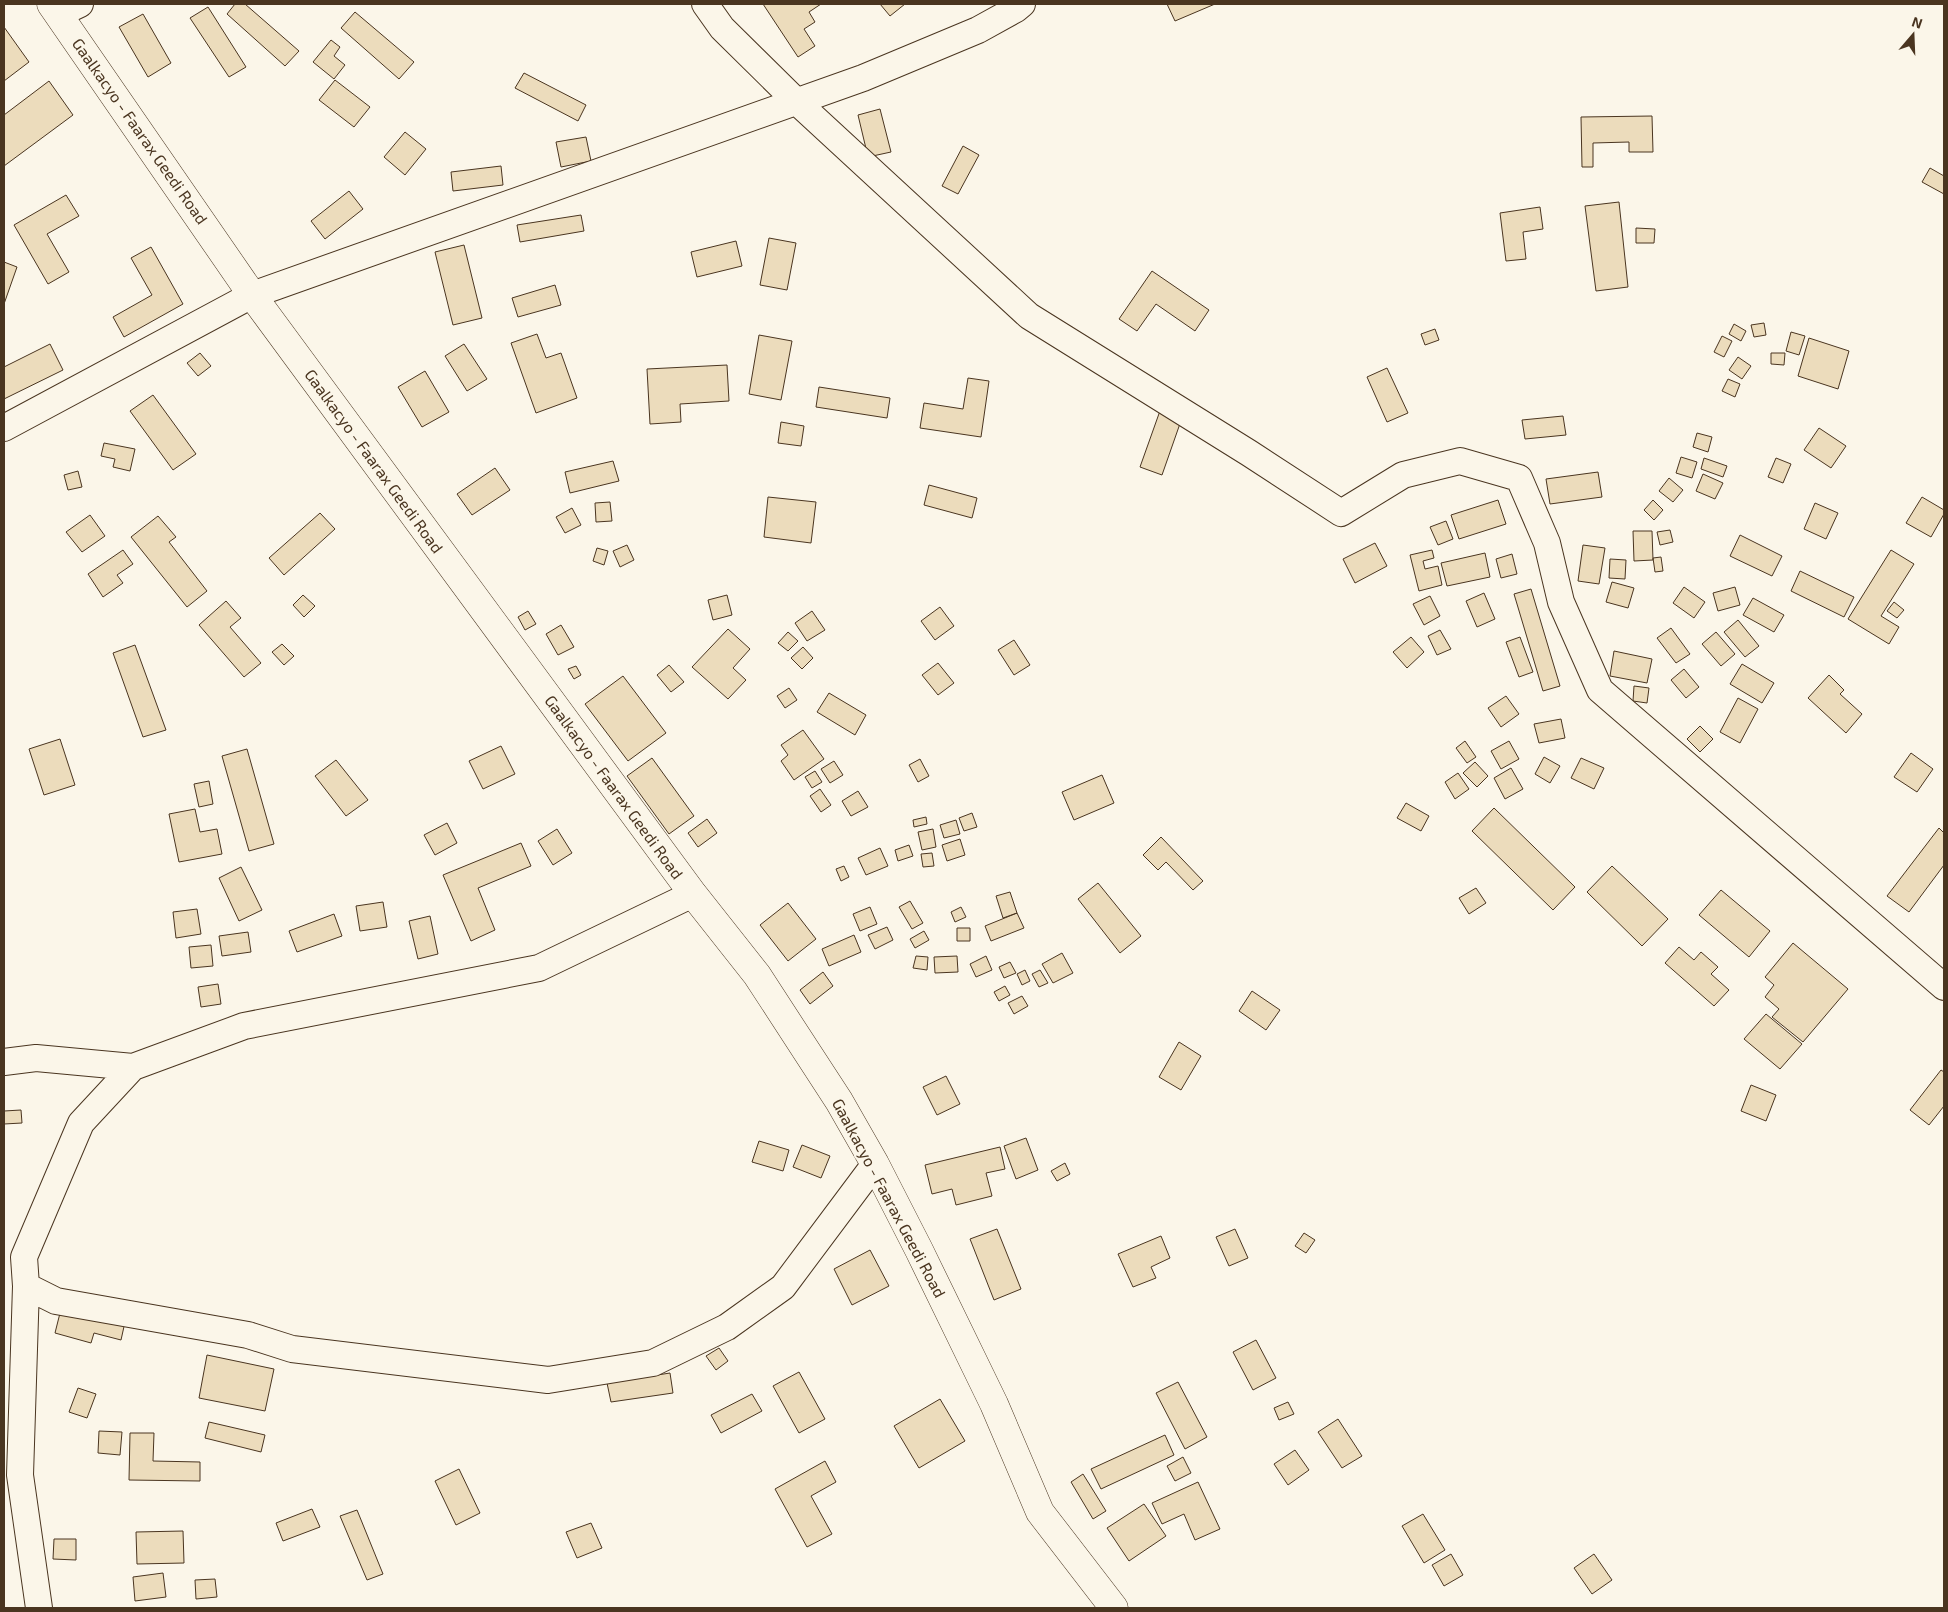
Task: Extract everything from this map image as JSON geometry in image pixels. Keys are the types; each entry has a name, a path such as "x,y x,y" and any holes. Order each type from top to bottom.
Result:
{"main road":[{"name":"Gaalkacyo - Faarax Geedi Road","path":"63,7 252,295 693,894 757,974 839,1101 875,1164 994,1404 1040,1512 1114,1608"}],"street":[{"path":"705,4 722,28 797,102 1029,316 1249,453 1341,513 1403,475 1460,461 1519,478 1547,543 1561,602 1600,690 1944,987"},
{"path":"4,428 252,295 863,78 978,30 1022,4"},
{"path":"4,1062 36,1058 133,1067 244,1026 539,968 693,894"},
{"path":"39,1608 20,1475 26,1286 24,1257 81,1124 133,1067"},
{"path":"26,1286 56,1301 248,1335 292,1349 548,1380 653,1363 727,1327 783,1287 875,1164"}],"building":[{"path":"235,4 245,4 299,51 285,66 227,14"},
{"path":"763,4 821,4 809,12 815,22 804,29 815,46 798,57"},
{"path":"880,4 905,4 890,16"},
{"path":"1167,4 1215,4 1175,21"},
{"path":"208,7 246,67 229,77 190,18"},
{"path":"355,12 414,62 399,79 341,28"},
{"path":"143,14 171,63 148,77 119,27"},
{"path":"4,27 29,62 4,81"},
{"path":"331,40 340,47 334,56 345,65 334,79 313,62"},
{"path":"524,73 586,105 578,121 515,88"},
{"path":"335,80 370,107 354,127 319,100"},
{"path":"49,81 73,115 4,166 4,115"},
{"path":"880,109 891,152 868,157 858,115"},
{"path":"1652,116 1653,152 1629,152 1629,142 1593,143 1593,167 1582,167 1581,117"},
{"path":"405,132 426,149 405,175 384,157"},
{"path":"586,137 591,161 561,167 556,142"},
{"path":"963,146 979,155 958,194 942,186"},
{"path":"501,166 503,185 453,191 451,172"},
{"path":"1930,168 1944,176 1944,194 1922,182"},
{"path":"349,191 363,209 325,239 311,221"},
{"path":"66,195 79,216 47,234 69,272 48,284 14,225"},
{"path":"1619,202 1628,287 1596,291 1585,206"},
{"path":"1540,207 1543,229 1523,232 1526,259 1506,261 1500,213"},
{"path":"581,215 584,231 520,242 517,225"},
{"path":"1636,228 1655,229 1654,243 1636,243"},
{"path":"769,238 796,243 787,290 760,285"},
{"path":"736,241 742,266 697,277 691,252"},
{"path":"464,245 482,318 453,325 435,252"},
{"path":"151,247 183,304 124,337 113,317 152,295 131,258"},
{"path":"4,262 17,267 4,304"},
{"path":"1152,271 1209,310 1195,331 1156,304 1137,331 1119,319"},
{"path":"555,285 561,305 518,317 512,298"},
{"path":"1764,323 1766,335 1754,337 1751,325"},
{"path":"1734,324 1746,331 1741,341 1729,334"},
{"path":"1435,329 1439,340 1425,345 1421,334"},
{"path":"1791,332 1805,336 1799,355 1786,351"},
{"path":"537,334 546,358 561,353 577,398 536,413 511,343"},
{"path":"759,335 792,341 781,400 749,394"},
{"path":"1722,336 1732,341 1724,357 1714,352"},
{"path":"1809,338 1849,351 1838,389 1798,376"},
{"path":"50,344 63,370 4,399 4,367"},
{"path":"464,344 487,379 467,391 445,356"},
{"path":"200,353 211,366 198,376 187,363"},
{"path":"1771,353 1785,353 1784,365 1771,364"},
{"path":"1738,357 1751,366 1742,379 1729,370"},
{"path":"727,365 729,401 680,404 681,422 650,424 647,369"},
{"path":"1387,368 1408,413 1387,422 1367,377"},
{"path":"425,371 449,412 422,427 398,387"},
{"path":"968,378 989,381 981,437 920,428 924,403 963,409"},
{"path":"1728,379 1740,384 1735,397 1722,391"},
{"path":"819,387 890,398 887,418 816,407"},
{"path":"153,395 196,454 173,470 130,411"},
{"path":"1161,408 1183,415 1162,475 1140,467"},
{"path":"1563,416 1566,435 1525,439 1522,420"},
{"path":"781,422 804,426 801,446 778,443"},
{"path":"1819,428 1846,446 1831,468 1804,450"},
{"path":"1697,433 1712,437 1708,452 1693,447"},
{"path":"104,443 135,449 130,471 113,467 115,459 101,456"},
{"path":"1681,457 1697,462 1692,478 1676,473"},
{"path":"1704,458 1727,466 1723,477 1701,469"},
{"path":"1776,458 1791,464 1783,483 1768,477"},
{"path":"613,461 619,481 570,493 565,472"},
{"path":"495,468 510,490 472,515 457,494"},
{"path":"78,471 82,487 68,490 64,475"},
{"path":"1598,472 1602,497 1550,504 1546,479"},
{"path":"1703,474 1723,483 1715,499 1696,491"},
{"path":"1669,478 1683,490 1673,502 1659,491"},
{"path":"929,485 977,498 972,518 924,505"},
{"path":"768,497 816,502 811,543 764,537"},
{"path":"1922,497 1944,510 1944,514 1931,537 1906,523"},
{"path":"1498,500 1506,524 1459,539 1451,515"},
{"path":"1653,500 1663,510 1654,520 1644,510"},
{"path":"610,502 612,521 596,522 595,503"},
{"path":"1815,503 1838,513 1826,539 1804,529"},
{"path":"572,508 581,525 565,533 556,517"},
{"path":"320,513 335,529 284,575 269,558"},
{"path":"90,515 105,536 82,552 66,532"},
{"path":"158,516 176,537 169,542 207,591 187,607 131,537"},
{"path":"1446,521 1453,539 1438,545 1430,527"},
{"path":"1670,530 1673,542 1660,545 1657,532"},
{"path":"1633,531 1652,531 1653,560 1634,561"},
{"path":"1740,535 1782,556 1772,576 1730,556"},
{"path":"1375,543 1387,566 1355,583 1343,559"},
{"path":"627,545 634,560 620,567 613,551"},
{"path":"1583,545 1605,548 1599,584 1578,581"},
{"path":"597,548 608,551 604,565 593,561"},
{"path":"123,550 133,564 117,575 123,583 103,597 88,574"},
{"path":"1432,550 1434,558 1423,561 1425,569 1438,566 1442,585 1419,591 1410,555"},
{"path":"1891,550 1914,564 1881,616 1899,627 1889,644 1848,619"},
{"path":"1485,553 1490,577 1447,586 1441,563"},
{"path":"1512,554 1517,574 1501,578 1496,559"},
{"path":"1661,557 1663,571 1655,572 1653,558"},
{"path":"1610,559 1626,560 1625,579 1609,578"},
{"path":"1800,571 1854,597 1844,617 1791,591"},
{"path":"1612,582 1634,588 1628,608 1606,602"},
{"path":"1684,587 1705,602 1694,618 1673,603"},
{"path":"1735,587 1740,605 1718,611 1713,593"},
{"path":"1531,589 1560,686 1543,691 1514,594"},
{"path":"1484,593 1495,619 1477,627 1466,601"},
{"path":"303,595 315,606 304,617 293,605"},
{"path":"727,595 732,615 713,620 708,600"},
{"path":"1430,596 1440,616 1424,625 1413,604"},
{"path":"1753,598 1784,615 1774,632 1743,615"},
{"path":"226,601 241,618 230,627 261,663 244,677 199,625"},
{"path":"1894,602 1904,610 1897,618 1887,611"},
{"path":"940,607 954,626 935,640 921,621"},
{"path":"528,611 536,624 525,630 518,617"},
{"path":"812,611 825,630 807,641 795,623"},
{"path":"1738,620 1759,646 1745,657 1724,632"},
{"path":"561,625 574,647 558,655 546,634"},
{"path":"1671,628 1690,654 1676,663 1657,638"},
{"path":"728,629 750,649 733,668 746,680 728,699 692,667"},
{"path":"1440,630 1451,649 1437,655 1428,636"},
{"path":"788,632 798,641 788,651 778,643"},
{"path":"1716,632 1735,654 1721,666 1702,644"},
{"path":"1411,637 1424,652 1407,668 1393,652"},
{"path":"1520,637 1533,672 1519,677 1506,642"},
{"path":"1014,640 1030,665 1014,675 998,650"},
{"path":"282,644 294,656 284,665 272,652"},
{"path":"135,645 166,730 143,737 113,653"},
{"path":"803,647 813,658 802,669 791,658"},
{"path":"1614,651 1652,659 1647,683 1610,676"},
{"path":"938,663 954,683 938,695 922,675"},
{"path":"1742,664 1774,683 1762,703 1730,684"},
{"path":"669,665 684,682 671,692 657,675"},
{"path":"576,666 581,675 574,679 568,669"},
{"path":"1684,669 1699,687 1686,698 1671,680"},
{"path":"1829,675 1844,690 1840,694 1862,714 1846,733 1808,698"},
{"path":"623,676 666,733 628,761 585,704"},
{"path":"1634,686 1649,688 1647,703 1633,701"},
{"path":"789,688 797,700 785,708 777,696"},
{"path":"829,693 866,715 855,735 817,712"},
{"path":"1506,696 1519,714 1501,727 1488,708"},
{"path":"1738,698 1758,709 1740,743 1720,732"},
{"path":"1561,719 1565,738 1539,743 1534,724"},
{"path":"1700,726 1713,739 1700,752 1687,739"},
{"path":"803,730 824,759 794,780 781,761 788,755 781,745"},
{"path":"60,739 75,785 44,795 29,749"},
{"path":"1465,741 1476,757 1467,763 1456,748"},
{"path":"1509,741 1519,759 1501,769 1491,751"},
{"path":"501,746 515,774 483,789 469,761"},
{"path":"247,749 274,844 249,851 222,756"},
{"path":"1911,753 1933,769 1917,792 1894,777"},
{"path":"1544,757 1560,766 1550,783 1535,774"},
{"path":"652,758 694,816 669,834 627,776"},
{"path":"1581,758 1604,768 1594,789 1571,778"},
{"path":"920,759 929,776 918,782 909,765"},
{"path":"336,760 368,800 346,816 315,776"},
{"path":"834,761 843,775 830,783 821,769"},
{"path":"1475,762 1488,776 1477,787 1463,773"},
{"path":"1511,768 1523,789 1505,799 1494,778"},
{"path":"815,771 822,782 812,788 805,777"},
{"path":"1458,773 1469,789 1455,799 1445,782"},
{"path":"1102,775 1114,803 1074,820 1062,792"},
{"path":"209,781 213,804 199,807 194,784"},
{"path":"820,789 831,805 821,812 810,796"},
{"path":"858,791 868,807 851,816 842,801"},
{"path":"1406,803 1429,816 1421,831 1397,818"},
{"path":"1494,808 1575,887 1553,910 1472,831"},
{"path":"195,809 200,832 217,829 222,854 179,862 169,814"},
{"path":"972,813 977,827 964,831 959,818"},
{"path":"926,817 927,824 914,827 913,820"},
{"path":"707,819 717,833 698,847 688,833"},
{"path":"956,820 960,834 944,838 940,825"},
{"path":"447,823 457,843 435,855 424,835"},
{"path":"1939,828 1944,833 1944,865 1909,912 1887,896"},
{"path":"557,829 572,853 553,865 538,841"},
{"path":"933,829 936,847 922,850 918,832"},
{"path":"1161,837 1203,881 1193,890 1166,862 1158,870 1143,855"},
{"path":"960,839 965,855 947,861 942,845"},
{"path":"521,843 531,866 478,888 495,930 471,941 443,875"},
{"path":"909,845 913,856 898,861 895,850"},
{"path":"880,848 888,866 866,875 858,858"},
{"path":"932,853 934,866 923,867 921,854"},
{"path":"844,866 849,877 841,881 836,869"},
{"path":"1612,866 1668,919 1642,946 1587,892"},
{"path":"241,867 262,910 239,921 219,878"},
{"path":"1098,883 1141,936 1120,953 1078,899"},
{"path":"1476,888 1486,903 1469,914 1459,898"},
{"path":"1721,890 1770,931 1749,957 1699,915"},
{"path":"1010,892 1017,913 1003,918 996,896"},
{"path":"910,901 923,923 912,929 899,907"},
{"path":"383,902 387,927 360,931 356,906"},
{"path":"788,903 816,939 788,961 760,925"},
{"path":"870,907 877,924 860,931 853,914"},
{"path":"961,907 966,917 955,922 951,912"},
{"path":"197,909 201,934 176,938 173,912"},
{"path":"1017,913 1024,928 991,941 985,926"},
{"path":"334,914 342,936 297,952 289,931"},
{"path":"430,916 438,954 418,959 409,921"},
{"path":"887,927 893,940 875,949 868,935"},
{"path":"957,928 970,928 970,941 957,941"},
{"path":"924,931 929,940 915,948 910,939"},
{"path":"248,932 251,952 222,956 219,936"},
{"path":"854,935 861,952 829,966 822,949"},
{"path":"1793,943 1848,989 1803,1042 1772,1017 1779,1009 1765,997 1774,985 1765,977"},
{"path":"211,945 213,966 191,968 189,947"},
{"path":"1679,947 1694,960 1701,952 1718,967 1711,974 1729,990 1714,1006 1665,963"},
{"path":"1062,953 1073,973 1053,983 1042,964"},
{"path":"916,956 928,957 927,970 913,968"},
{"path":"957,956 958,972 935,973 934,957"},
{"path":"986,956 992,970 976,977 970,964"},
{"path":"1010,962 1016,973 1004,978 999,967"},
{"path":"1025,970 1030,981 1022,985 1017,974"},
{"path":"1040,970 1048,983 1039,987 1032,974"},
{"path":"823,972 833,986 810,1004 800,990"},
{"path":"218,984 221,1004 201,1007 198,987"},
{"path":"1005,986 1010,995 999,1001 994,992"},
{"path":"1252,991 1280,1010 1266,1030 1239,1011"},
{"path":"1022,996 1028,1006 1014,1014 1008,1003"},
{"path":"1766,1014 1802,1044 1780,1069 1744,1039"},
{"path":"1179,1042 1201,1056 1181,1090 1159,1077"},
{"path":"1941,1070 1944,1072 1944,1106 1929,1125 1910,1110"},
{"path":"946,1076 960,1104 937,1115 923,1087"},
{"path":"1751,1085 1776,1095 1766,1121 1741,1111"},
{"path":"21,1110 22,1123 4,1124 4,1111"},
{"path":"1026,1138 1038,1170 1016,1179 1004,1146"},
{"path":"759,1141 789,1150 783,1171 752,1162"},
{"path":"802,1145 830,1156 821,1178 793,1167"},
{"path":"1000,1147 1005,1169 986,1173 992,1196 956,1205 952,1189 932,1194 925,1165"},
{"path":"1065,1163 1070,1174 1057,1181 1051,1171"},
{"path":"997,1229 1021,1289 994,1300 970,1239"},
{"path":"1235,1229 1248,1258 1229,1266 1216,1237"},
{"path":"1304,1233 1315,1240 1306,1253 1295,1246"},
{"path":"1161,1236 1170,1258 1151,1267 1156,1278 1133,1287 1118,1254"},
{"path":"870,1250 889,1286 852,1305 834,1269"},
{"path":"62,1305 125,1322 121,1340 94,1333 91,1343 55,1333"},
{"path":"1256,1340 1276,1378 1253,1390 1233,1352"},
{"path":"719,1348 728,1361 716,1370 706,1356"},
{"path":"207,1355 274,1369 265,1411 199,1398"},
{"path":"799,1372 825,1419 799,1433 773,1386"},
{"path":"670,1373 673,1393 611,1402 607,1383"},
{"path":"1178,1382 1207,1437 1185,1449 1156,1393"},
{"path":"78,1388 96,1394 87,1418 69,1412"},
{"path":"752,1394 762,1411 721,1433 711,1415"},
{"path":"940,1399 965,1441 919,1468 894,1426"},
{"path":"1288,1402 1294,1414 1279,1420 1274,1408"},
{"path":"1338,1419 1362,1456 1342,1468 1318,1432"},
{"path":"209,1422 265,1435 261,1452 205,1438"},
{"path":"99,1431 122,1432 120,1455 98,1453"},
{"path":"130,1433 154,1433 153,1461 200,1462 200,1481 129,1480"},
{"path":"1165,1435 1174,1455 1101,1489 1091,1469"},
{"path":"1295,1450 1309,1470 1288,1485 1274,1464"},
{"path":"1183,1457 1191,1473 1175,1481 1167,1466"},
{"path":"825,1461 836,1482 811,1496 832,1534 807,1547 775,1489"},
{"path":"459,1469 480,1513 456,1525 435,1481"},
{"path":"1083,1474 1106,1511 1093,1519 1071,1482"},
{"path":"1198,1482 1220,1529 1195,1540 1184,1514 1162,1524 1152,1503"},
{"path":"1144,1504 1166,1536 1129,1561 1107,1528"},
{"path":"312,1509 320,1527 283,1541 276,1523"},
{"path":"357,1510 383,1574 367,1580 340,1516"},
{"path":"1423,1514 1445,1550 1424,1563 1402,1526"},
{"path":"591,1523 602,1548 577,1558 566,1532"},
{"path":"183,1531 184,1563 137,1564 136,1532"},
{"path":"54,1539 76,1539 76,1560 53,1559"},
{"path":"1451,1554 1463,1575 1444,1586 1432,1565"},
{"path":"1594,1554 1612,1580 1592,1594 1574,1568"},
{"path":"163,1573 166,1597 135,1601 133,1577"},
{"path":"215,1579 217,1597 196,1599 195,1580"}]}
